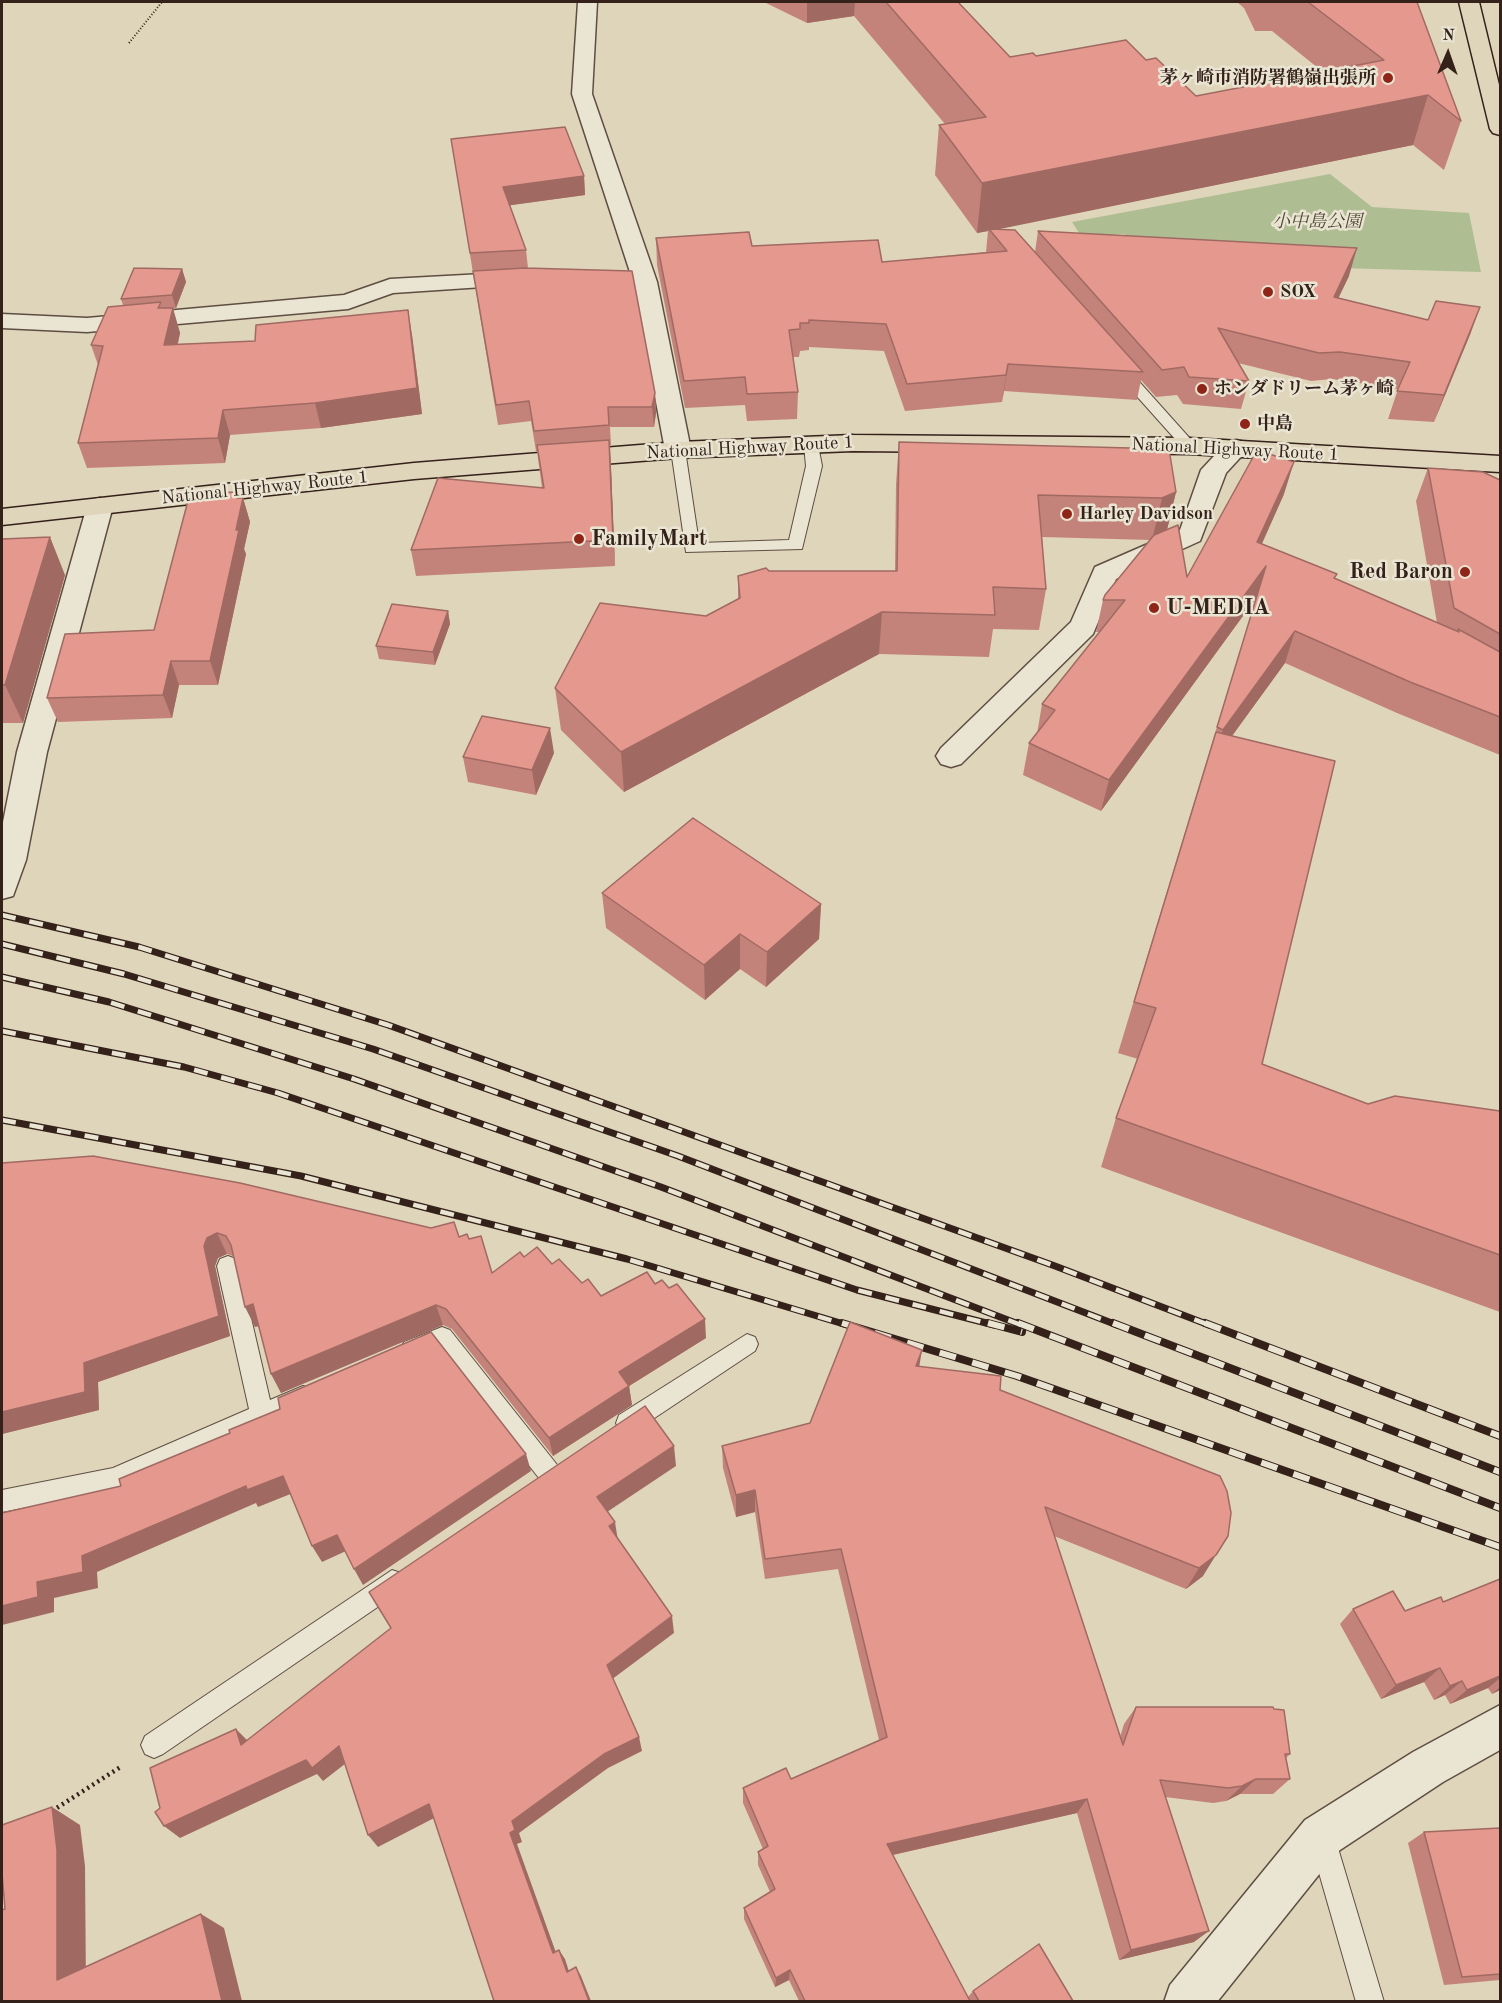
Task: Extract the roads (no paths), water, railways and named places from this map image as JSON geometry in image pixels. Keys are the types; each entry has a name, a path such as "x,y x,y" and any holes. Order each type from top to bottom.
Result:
{"main road":[{"path":"1469,2 1500,129"},
{"name":"National Highway Route 1","path":"2,517 414,471 678,450 811,445 1005,443 1189,446 1500,464"}],"street":[{"path":"587,2 582,94 645,282 678,450"},
{"path":"2,321 99,324 348,302 390,286 539,279"},
{"path":"563,280 645,282"},
{"path":"951,756 1083,627 1105,573 1191,535 1214,470 1236,448"},
{"path":"2,887 10,860 32,752 100,506"},
{"path":"1187,2001 1321,1836 1428,1767 1500,1727"}],"lane":[{"path":"1111,358 1189,446"},
{"path":"678,450 692,548 796,545 813,466 811,445"},
{"path":"228,1266 262,1414"},
{"path":"389,1359 442,1336 550,1474"},
{"path":"609,1435 747,1344"},
{"path":"2,1501 114,1479 326,1387"},
{"path":"154,1745 415,1567"},
{"path":"1321,1836 1370,2001"}],"railway":[{"path":"2,915 139,947 388,1025 1055,1266 1209,1325"},
{"path":"2,944 124,974 373,1049 678,1156 1117,1325"},
{"path":"2,977 109,1002 354,1079 661,1187 1021,1325"},
{"path":"2,1031 184,1067 278,1093 857,1290 994,1325"},
{"path":"2,1120 301,1176 627,1259 847,1325"},
{"path":"842,1323 1017,1376 1500,1547"},
{"path":"988,1323 1022,1332"},
{"path":"1018,1323 1500,1508"},
{"path":"1113,1323 1500,1472"},
{"path":"1205,1323 1500,1436"}],"place":[{"name":"茅ヶ崎市消防署鶴嶺出張所","path":"1388,78"},
{"name":"SOX","path":"1268,292"},
{"name":"ホンダドリーム茅ヶ崎","path":"1202,389"},
{"name":"中島","path":"1245,424"},
{"name":"Harley Davidson","path":"1067,514"},
{"name":"FamilyMart","path":"579,539"},
{"name":"Red Baron","path":"1465,572"},
{"name":"U-MEDIA","path":"1154,608"}],"park label":[{"name":"小中島公園","path":"1317,222"}]}
